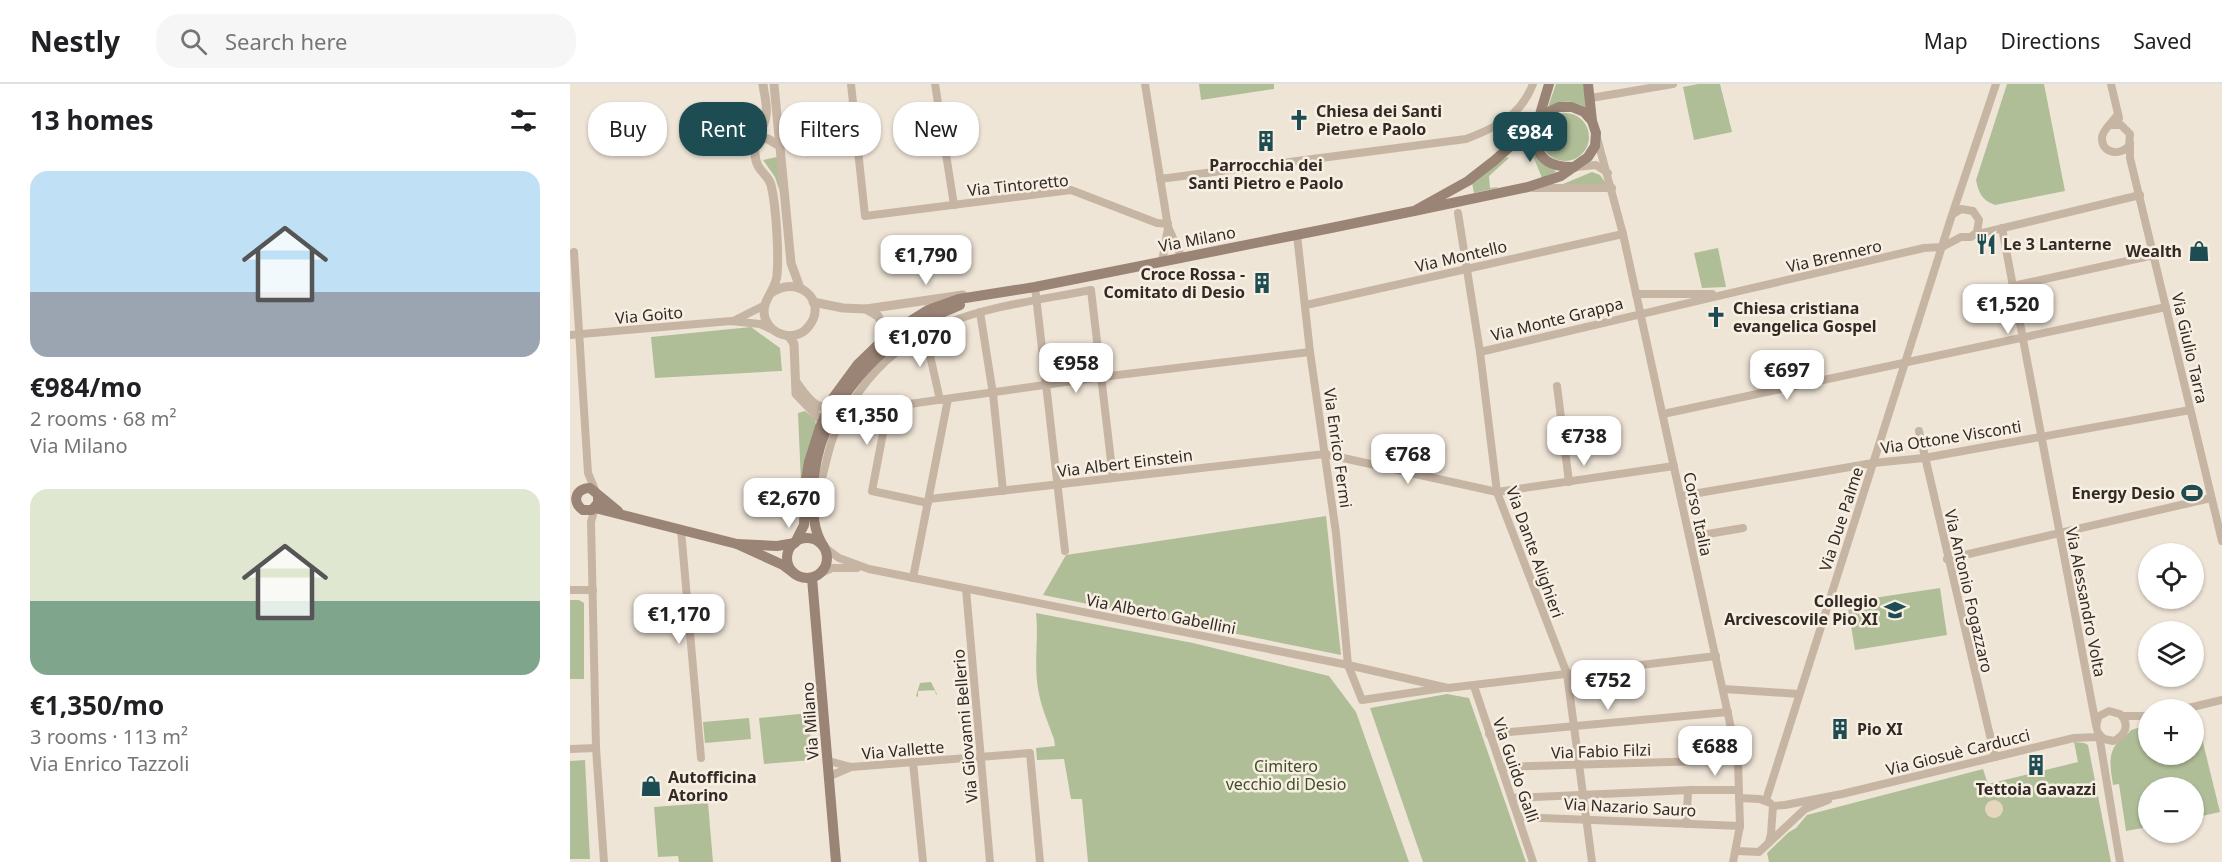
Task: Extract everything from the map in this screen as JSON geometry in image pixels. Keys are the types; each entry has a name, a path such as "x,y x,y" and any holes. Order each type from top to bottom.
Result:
{"main road":[{"path":"1549,84 1535,133 1536,146 1543,157 1553,164 1574,167 1588,157 1595,146 1596,134 1592,121 1588,84"},
{"path":"1539,120 1548,112 1559,107 1572,107 1584,112 1592,121"},
{"name":"Via Milano","path":"1414,211 1468,181 1496,160 1539,120"},
{"name":"Via Milano","path":"795,543 804,525 808,470 827,408 858,364 888,335 928,310 959,299 987,296 1162,262 1525,187 1561,176 1574,167"},
{"name":"Via Milano","path":"824,547 817,534 814,521 814,480 825,433 844,398 867,367 898,338 927,320 987,296"},
{"path":"629,516 614,509 590,488 577,491 576,501 582,508 629,516 737,544 783,565 802,578 817,575 827,560 824,547 817,540 809,538 777,546 737,544"},
{"path":"582,508 599,501 597,494"},
{"path":"795,543 787,557 789,567 795,574"},
{"name":"Via Milano","path":"817,575 836,862"}],"street":[{"path":"763,84 765,102"},
{"path":"774,84 779,136"},
{"name":"Via Tintoretto","path":"851,84 865,216 1071,190 1157,223 1168,225"},
{"path":"935,84 954,205"},
{"path":"1145,84 1168,225 1182,258"},
{"path":"1160,179 1466,139 1492,129 1513,115 1527,99 1533,84"},
{"path":"1591,98 1673,84"},
{"name":"Via Due Palme","path":"1769,803 1799,694 1996,84"},
{"path":"2111,84 2121,125 2130,134 2129,151 2121,153 2111,152 2102,141 2104,132 2112,125 2118,114"},
{"path":"2112,125 2121,125"},
{"name":"Corso Italia","path":"1596,134 1623,234 1738,760 1740,826 1737,851 1733,862"},
{"name":"Via Giulio Tarra","path":"2129,151 2222,542"},
{"path":"755,156 758,169 770,181 773,198 777,275 765,305 766,319 774,330 789,336 794,344 796,394 822,422"},
{"path":"781,156 791,263 800,288"},
{"path":"1574,167 1596,165 1608,173"},
{"path":"1525,187 1612,188"},
{"path":"1961,189 1962,200 1966,208 1975,212 1979,220 1979,229 1974,235"},
{"path":"1942,247 1961,237 2140,195"},
{"path":"1961,237 1952,230 1951,218 1959,210 1966,208"},
{"name":"Via Dante Alighieri","path":"1458,213 1480,352 1497,492 1567,674 1592,862"},
{"path":"1979,220 1997,229"},
{"path":"1162,262 1168,225"},
{"name":"Via Alessandro Volta","path":"1997,229 2013,286 2090,697 2104,759 2120,862"},
{"name":"Via Montello","path":"1306,305 1623,234"},
{"name":"Via Enrico Fermi","path":"1297,235 1310,352 1336,533 1348,665 1362,700"},
{"name":"Via Brennero","path":"1640,313 1732,294 1924,248 1942,247"},
{"path":"574,252 588,473 597,494"},
{"path":"2013,286 2154,255"},
{"path":"770,294 784,286 800,288 806,291 813,302 815,310 810,325 805,331 789,336"},
{"path":"1035,287 1065,551"},
{"path":"822,475 834,435 850,404 872,373 897,350 946,322 980,312 1091,290 1113,478"},
{"name":"Via Milano","path":"813,302 843,308 866,309 951,296 972,294 987,296"},
{"name":"Via Brennero","path":"1636,294 1647,296 1732,294"},
{"name":"Via Goito","path":"731,321 765,305"},
{"path":"1663,414 2166,307"},
{"path":"866,309 878,316 888,335"},
{"path":"980,312 993,394 1003,491"},
{"name":"Via Monte Grappa","path":"1480,352 1640,313"},
{"name":"Via Goito","path":"570,335 731,321 760,324 774,330"},
{"path":"913,578 944,400 925,333"},
{"name":"Via Milano","path":"883,352 888,335"},
{"path":"944,400 1101,377 1310,352"},
{"path":"796,382 808,398 821,407 827,408"},
{"path":"1557,386 1569,482"},
{"name":"Via Milano","path":"827,408 844,398"},
{"name":"Via Albert Einstein","path":"944,400 888,407 872,491 928,501 1325,454 1497,492"},
{"name":"Via Ottone Visconti","path":"1681,496 1873,463 1924,458 2190,410"},
{"name":"Via Antonio Fogazzaro","path":"1919,431 1995,758"},
{"path":"1497,492 1674,466"},
{"path":"577,491 588,473"},
{"path":"1947,559 2211,498"},
{"path":"582,508 591,522 596,748 604,862"},
{"path":"1690,537 1743,528"},
{"path":"681,530 701,758"},
{"name":"Via Alberto Gabellini","path":"824,547 839,558 869,569 1348,665 1448,688"},
{"name":"Via Alberto Gabellini","path":"817,575 837,568 869,569"},
{"name":"Via Giovanni Bellerio","path":"966,589 990,862"},
{"path":"570,590 593,590"},
{"name":"Via Alberto Gabellini","path":"1362,700 1716,656"},
{"name":"Via Guido Galli","path":"1474,686 1533,862"},
{"path":"1724,689 1799,694"},
{"name":"Via Alessandro Volta","path":"2090,697 2106,712"},
{"path":"2204,704 2220,700"},
{"path":"2113,741 2099,733 2099,716 2106,712 2116,711 2123,716 2138,717"},
{"path":"1489,734 1728,712"},
{"path":"2104,759 2113,741 2124,735 2126,725 2123,716"},
{"path":"2126,725 2138,721"},
{"name":"Via Giosuè Carducci","path":"1512,798 1691,790 1739,794 1785,806 2099,733"},
{"path":"570,749 596,748"},
{"name":"Via Vallette","path":"830,776 851,767 1030,753 1040,862"},
{"name":"Via Fabio Filzi","path":"1501,767 1738,760"},
{"name":"Via Vallette","path":"828,761 851,767"},
{"path":"913,762 923,862"},
{"path":"1686,824 1688,793 1691,790"},
{"name":"Via Giosuè Carducci","path":"1759,852 1805,809 1842,794"},
{"path":"1768,844 1771,834 1769,803"},
{"name":"Via Nazario Sauro","path":"1519,817 1740,826"},
{"path":"1737,851 1759,852 1762,862"}],"green space":[{"path":"1199,84 1274,84 1274,89 1201,100"},
{"path":"1556,84 1583,84 1588,110 1578,104 1568,102 1548,107"},
{"path":"1720,84 1732,132 1694,140 1683,87"},
{"path":"2007,84 2044,84 2065,191 1995,205 1984,199 1980,193 1976,180"},
{"path":"1565,113 1582,120 1589,137 1582,154 1565,161 1548,154 1541,137 1548,120"},
{"path":"1529,134 1532,134 1556,172 1542,178 1533,156 1518,148"},
{"path":"777,157 780,192 775,177 763,160"},
{"path":"1506,157 1509,158 1489,176 1490,188 1497,188 1474,193 1472,183"},
{"path":"1592,172 1600,175 1607,185 1563,184"},
{"path":"1718,248 1726,287 1702,288 1694,253"},
{"path":"751,327 780,348 782,371 655,378 651,337"},
{"path":"805,411 815,419 816,425 801,483 798,413"},
{"path":"1326,516 1341,655 1043,595 1066,555"},
{"path":"1940,588 1947,635 1855,650 1847,602"},
{"path":"570,600 579,600 584,603 584,679 570,679"},
{"name":"Cimitero vecchio di Desio","path":"1036,613 1193,643 1329,676 1356,712 1409,862 1088,862 1082,799 1071,799 1064,759 1037,760 1036,748 1055,746 1037,684"},
{"path":"931,682 935,690 918,691 918,697 916,696 920,683"},
{"path":"1447,694 1469,698 1526,862 1423,862 1370,708"},
{"path":"809,713 812,760 764,764 759,718"},
{"path":"749,718 751,739 705,743 703,722"},
{"path":"2138,728 2138,765 2204,765 2204,747 2220,812 2204,816 2204,777 2138,777 2138,829 2126,831 2119,784 2113,785 2110,763 2117,743 2131,730"},
{"path":"2074,742 2088,745 2111,862 1769,862 1767,853 1796,828 1807,815 1983,769 1988,784 2078,762"},
{"path":"585,760 590,859 570,859 570,761"},
{"path":"708,803 713,862 679,862 678,856 658,857 654,807"}],"shaded area":[{"path":"1994,800 2000,803 2003,809 2000,815 1994,818 1988,815 1985,809 1988,803"}],"place":[{"name":"Chiesa dei Santi Pietro e Paolo","path":"1299,120"},
{"name":"Parrocchia dei Santi Pietro e Paolo","path":"1266,141"},
{"name":"Le 3 Lanterne","path":"1986,244"},
{"name":"Wealth","path":"2199,251"},
{"name":"Croce Rossa - Comitato di Desio","path":"1262,283"},
{"name":"Chiesa cristiana evangelica Gospel","path":"1716,317"},
{"name":"Energy Desio","path":"2192,493"},
{"name":"Collegio Arcivescovile Pio XI","path":"1895,610"},
{"name":"Pio XI","path":"1840,729"},
{"name":"Tettoia Gavazzi","path":"2036,765"},
{"name":"Autofficina Atorino","path":"651,786"}]}
